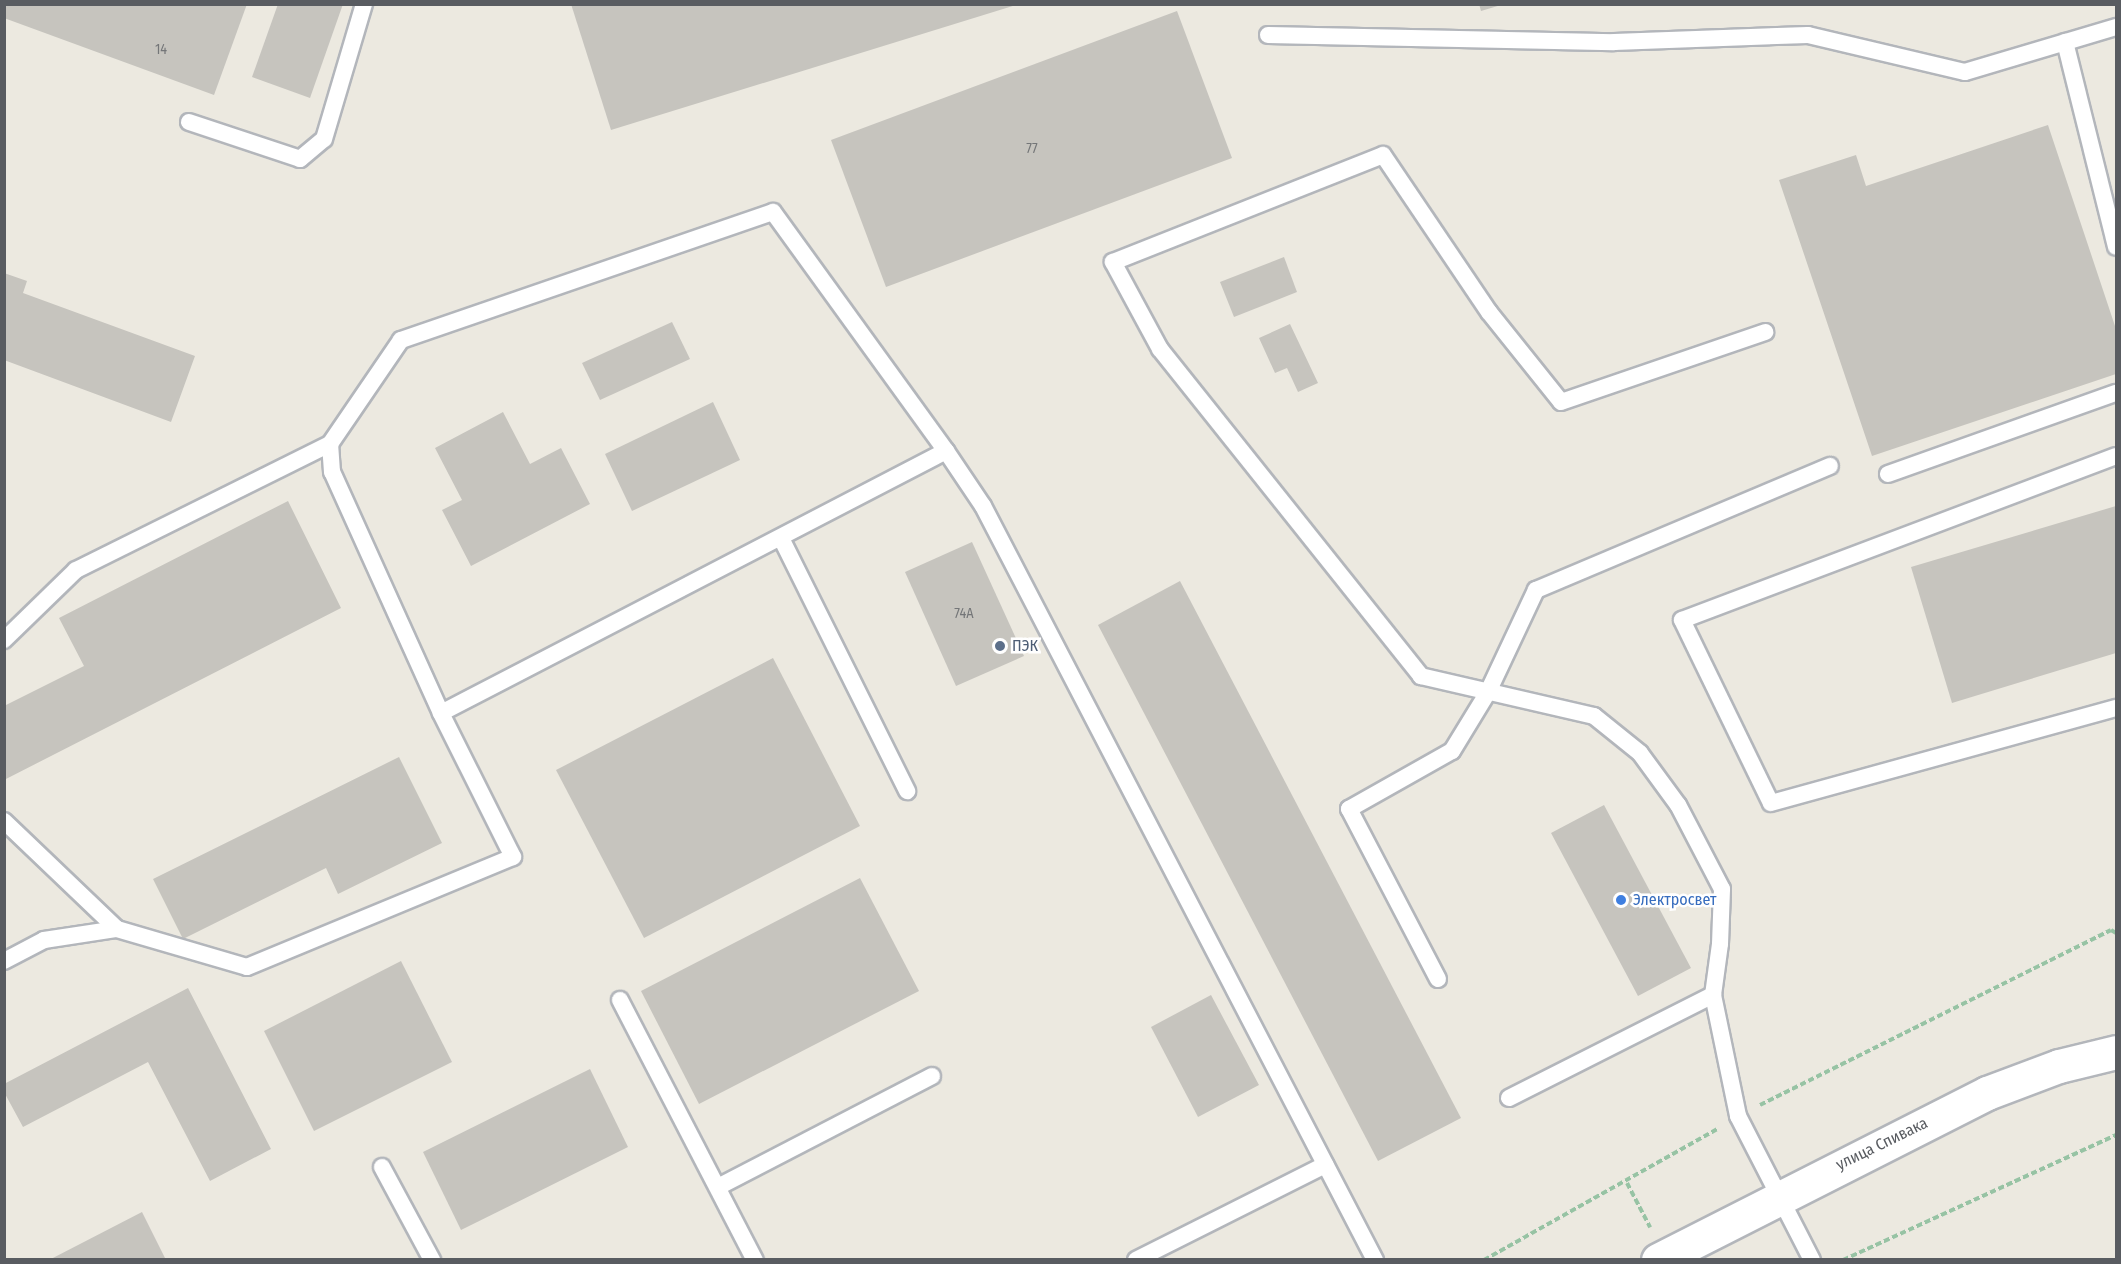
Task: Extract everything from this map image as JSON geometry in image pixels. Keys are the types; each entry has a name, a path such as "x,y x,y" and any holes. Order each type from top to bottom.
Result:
{"main road":[{"name":"улица Спивака","path":"1661,1258 1780,1195 1987,1093 2059,1066 2116,1052"}],"lane":[{"path":"189,122 300,159 324,139 364,4"},
{"path":"1268,35 1614,42 1808,35 1965,72 2116,27"},
{"path":"2065,42 2116,247"},
{"path":"1765,332 1561,402 1489,312 1383,155 1113,262 1160,349 1421,676 1594,716 1640,753 1678,805 1722,890 1720,944 1713,995 1738,1116 1812,1260"},
{"path":"4,640 75,570 330,444 401,340 773,212 946,450 982,506 1375,1260"},
{"path":"1888,474 2116,393"},
{"path":"4,961 44,940 117,929 247,967 513,857 441,713 332,472 330,444"},
{"path":"441,713 781,538 946,450"},
{"path":"2116,456 1682,620 1771,803 2116,708"},
{"path":"1438,979 1349,809 1452,751 1488,692 1536,590 1830,466"},
{"path":"781,538 907,791"},
{"path":"4,821 117,929"},
{"path":"1509,1098 1713,995"},
{"path":"620,1000 755,1260"},
{"path":"718,1187 932,1076"},
{"path":"1136,1260 1326,1165"},
{"path":"382,1167 432,1260"}],"path":[{"path":"1484,1260 1627,1183 1738,1116 2110,930 2116,933"},
{"path":"1843,1260 2116,1135"},
{"path":"1627,1183 1661,1258"}],"building":[{"path":"4,4 247,4 214,95 4,18"},
{"path":"278,4 343,4 310,98 252,77"},
{"path":"571,4 1016,4 1016,5 611,130"},
{"path":"1479,4 1501,4 1501,5 1481,11"},
{"path":"1177,11 1232,158 886,287 831,140"},
{"path":"2048,125 2116,329 2116,374 1872,456 1779,180 1856,155 1866,186"},
{"path":"1284,257 1297,292 1234,317 1220,282"},
{"path":"4,273 27,281 23,293 195,356 171,422 4,360"},
{"path":"672,322 690,359 600,400 582,363"},
{"path":"1290,324 1318,383 1298,392 1287,368 1275,373 1259,338"},
{"path":"713,402 740,460 632,511 605,454"},
{"path":"503,412 530,464 561,448 590,504 471,566 442,510 462,500 435,448"},
{"path":"288,501 341,608 4,780 4,706 84,666 59,618"},
{"path":"2116,506 2116,653 1952,703 1911,567"},
{"path":"972,542 1024,656 956,686 905,572"},
{"path":"1180,581 1461,1118 1378,1161 1098,625"},
{"path":"773,658 860,826 644,938 556,770"},
{"path":"399,757 442,843 338,894 326,868 183,939 153,879"},
{"name":"Электросвет","path":"1604,805 1691,968 1638,996 1551,833"},
{"path":"860,878 919,991 699,1104 641,991"},
{"path":"401,961 452,1062 314,1131 264,1031"},
{"path":"188,988 271,1149 210,1181 148,1062 23,1127 4,1092 4,1084"},
{"path":"1211,995 1259,1085 1198,1117 1151,1027"},
{"path":"590,1069 628,1147 461,1230 423,1152"},
{"path":"142,1212 166,1260 49,1260"}],"place":[{"name":"ПЭК","path":"1000,646"},
{"name":"Электросвет","path":"1621,900"}]}
